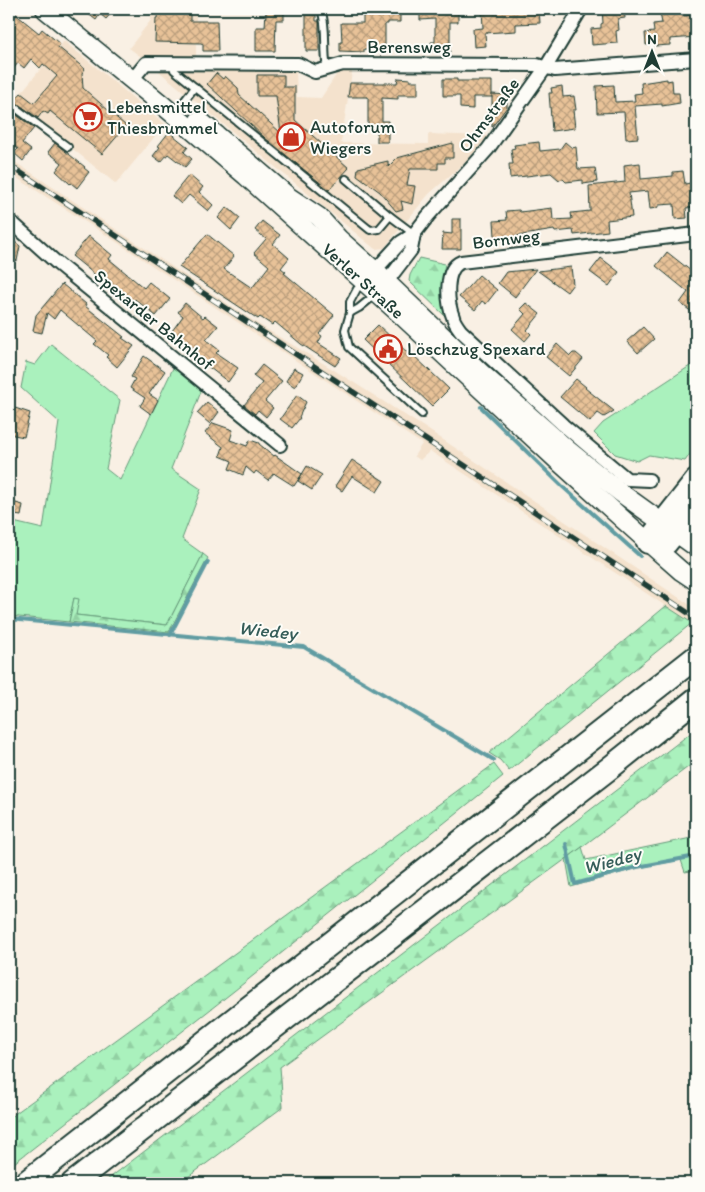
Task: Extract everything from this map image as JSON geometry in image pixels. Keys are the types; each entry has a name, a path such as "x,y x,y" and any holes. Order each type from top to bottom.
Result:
{"highway":[{"path":"654,547 668,528 696,481"},
{"path":"668,528 696,506"},
{"path":"25,1183 695,658"},
{"path":"73,1183 611,767 696,699"}],"main road":[{"name":"Verler Straße","path":"45,9 136,76 182,105 289,197 318,217 376,282 493,402 681,571 696,581"},
{"name":"Verler Straße","path":"61,9 246,176 376,282 561,444 621,494 696,547"}],"street":[{"name":"Ohmstraße","path":"376,282 401,242 414,234 488,149 546,67 581,9"},
{"name":"Berensweg","path":"136,76 146,63 298,64 315,72 344,64 538,65 555,70 696,60"},
{"name":"Spexarder Bahnhof","path":"9,220 58,264 280,445"},
{"name":"Bornweg","path":"649,480 627,479 563,425 461,331 453,318 451,308 450,275 454,266 461,262 696,234"}],"lane":[{"path":"321,9 326,21 325,58 327,69"},
{"path":"174,64 174,70 370,230 379,229 390,216"},
{"path":"182,105 195,87"},
{"path":"9,103 68,148"},
{"path":"346,179 414,234"},
{"path":"376,282 357,289 350,302 350,313 345,330 348,347 422,414"},
{"path":"350,313 359,308 376,282"}],"shaded area":[{"path":"151,9 196,9 196,59 144,59 129,48 151,20"},
{"path":"64,41 165,124 116,184 14,101"},
{"path":"155,68 296,69 297,97 321,98 338,72 352,72 341,143 428,144 428,134 488,136 468,160 429,194 384,248 375,249"},
{"path":"9,158 258,324 430,431 696,609 696,626 430,451 420,460 414,456 422,444 9,173"}],"green space":[{"path":"419,258 445,264 443,285 447,318 409,281"},
{"path":"51,344 120,400 106,469 120,480 174,366 202,389 171,469 201,489 182,539 203,554 167,625 76,615 74,598 69,622 9,616 9,521 43,529 59,422 21,388 26,362 35,365"},
{"path":"696,362 696,446 685,461 649,455 637,461 615,454 594,433 603,423"},
{"path":"203,554 208,558 169,632 69,622 74,598 79,599 76,615 167,625"},
{"path":"666,606 692,623 509,771 500,760 489,753"},
{"path":"696,729 696,761 566,859 280,1067 283,1107 180,1183 103,1183"},
{"path":"494,764 503,776 234,991 9,1167 9,1118"},
{"path":"696,837 696,870 685,872 681,860 638,868 571,887 566,859 582,847 586,860"}],"building":[{"path":"82,9 115,9 106,19 100,14 96,20"},
{"path":"158,9 190,9 190,21 217,21 218,51 203,51 203,44 201,43 155,42"},
{"path":"273,9 283,9 284,11 284,20 276,20 275,51 256,51 256,27 265,27 266,11 273,11"},
{"path":"363,9 400,9 400,22 388,22 388,24 385,24 385,49 364,49 364,52 340,51 340,42 342,42 341,23 363,23"},
{"path":"458,9 458,22 450,22 450,52 432,51 431,42 435,42 435,19 420,20 420,10"},
{"path":"482,9 539,9 540,23 516,24 516,31 485,33 486,46 474,47 473,29 483,28"},
{"path":"602,9 624,9 625,18 618,19 617,43 592,45 591,29 601,28 603,23"},
{"path":"659,9 682,9 682,16 695,15 696,37 670,39 670,45 646,45 645,33 654,32 653,24 662,23"},
{"path":"13,12 39,33 42,29 60,44 58,47 85,69 82,73 83,88 126,126 102,154 50,111 48,114 43,111 38,118 14,101 21,93 34,103 57,76 43,64 40,68 31,59 24,68 18,63 9,74 9,18"},
{"path":"306,15 316,15 316,21 319,21 319,51 306,51"},
{"name":"Autoforum Wiegers","path":"216,73 223,79 225,76 238,88 239,95 281,133 276,96 257,96 257,75 284,75 284,87 295,87 295,120 349,168 329,190 265,138 207,84"},
{"path":"398,78 418,81 418,95 398,95 398,99 382,98 382,121 388,121 388,142 377,142 377,129 368,129 368,97 348,97 350,83 397,83"},
{"path":"443,79 492,81 492,97 473,97 473,109 460,108 460,96 443,96"},
{"path":"667,79 667,81 672,80 673,93 679,93 680,103 662,106 662,104 635,106 638,138 626,139 624,112 597,113 596,86 614,85 615,102 635,101 634,94 642,93 641,83"},
{"path":"562,86 563,97 574,96 576,110 573,110 575,128 552,131 549,93 552,93 551,88"},
{"path":"492,94 507,95 507,107 492,127"},
{"path":"11,111 34,128 22,143 31,150 23,161 14,153 18,149 9,142 9,114"},
{"path":"169,132 188,147 184,152 192,159 185,167 168,154 161,162 153,156"},
{"path":"539,142 540,151 560,149 565,142 572,148 576,147 578,169 595,168 597,182 583,184 583,180 566,182 563,179 559,180 551,173 510,178 509,164 513,164 511,149 515,148 514,145"},
{"path":"55,143 89,172 77,188 56,171 62,163 48,152"},
{"path":"453,143 453,158 445,158 445,163 438,163 438,169 410,169 407,185 415,186 412,204 401,201 403,209 396,211 380,192 357,175 358,168 388,161 388,167 397,158"},
{"path":"640,163 641,179 673,176 673,172 683,171 685,184 696,182 696,207 686,208 687,218 675,219 674,204 659,205 657,208 650,209 648,191 629,193 632,217 607,220 608,231 574,235 573,230 555,232 554,230 517,236 517,242 505,243 495,236 494,221 507,220 506,211 519,210 520,212 552,208 553,220 572,219 571,213 590,211 589,186 625,182 624,165"},
{"path":"189,175 203,187 199,192 213,205 208,211 189,195 181,204 172,196"},
{"path":"227,207 240,218 231,230 218,218"},
{"path":"452,219 461,219 461,249 442,249 443,233 452,234"},
{"path":"262,221 280,235 273,244 289,258 281,268 286,272 284,273 334,315 319,334 322,336 318,343 341,358 335,366 301,344 275,322 272,325 260,317 258,319 179,267 207,234 234,256 224,269 252,288 269,266 254,253 266,239 255,230"},
{"path":"89,236 112,255 109,259 144,288 149,282 170,299 156,316 135,299 130,305 72,256"},
{"path":"9,237 20,246 17,261 9,259"},
{"path":"667,252 696,275 696,309 693,313 680,303 688,292 656,266"},
{"path":"601,258 619,272 609,286 590,272"},
{"path":"571,267 573,284 567,292 538,271"},
{"path":"536,269 515,297 498,283 506,272"},
{"path":"479,275 497,290 486,304 482,301 475,310 459,297"},
{"path":"62,284 86,304 85,306 124,337 122,338 134,346 117,367 106,357 108,355 94,344 97,341 60,310 54,319 47,313 42,333 33,331 36,315"},
{"path":"185,303 203,318 205,316 218,326 206,340 219,350 216,353 238,368 228,382 192,354 196,350 172,331 183,316 178,312"},
{"path":"526,303 540,314 527,330 531,334 525,341 512,329 525,314 520,309"},
{"path":"378,325 449,389 432,406 363,340"},
{"path":"643,327 654,339 638,353 627,341"},
{"path":"557,344 570,356 576,353 583,359 569,376 546,357"},
{"path":"144,356 165,371 149,394 158,400 151,414 140,406 145,398 130,388 135,379 131,377"},
{"path":"262,365 282,381 265,401 273,408 266,417 258,410 255,414 244,405 262,383 253,376"},
{"path":"294,368 303,373 295,387 286,381"},
{"path":"576,379 614,411 604,417 598,413 590,422 560,397"},
{"path":"297,395 306,402 300,418 292,428 280,419"},
{"path":"207,402 219,412 210,424 197,413"},
{"path":"9,406 30,413 24,437 9,434"},
{"path":"213,423 233,430 230,440 247,446 250,440 259,443 274,456 302,474 294,486 274,473 268,480 256,471 254,474 246,467 243,475 229,469 232,461 220,456 223,447 205,433"},
{"path":"352,460 384,481 377,492 352,476 342,491 335,486"},
{"path":"307,466 322,475 312,490 298,481"},
{"path":"9,501 23,505 21,516 9,514"}],"waterway":[{"path":"481,407 563,487 640,556"},
{"path":"170,635 208,562"},
{"name":"Wiedey","path":"9,619 304,647 494,760"},
{"name":"Wiedey","path":"566,844 575,884 637,867 696,856"}],"railway":[{"path":"9,165 696,618"}],"place":[{"name":"Lebensmittel Thiesbrummel","path":"88,117"},
{"name":"Autoforum Wiegers","path":"291,137"},
{"name":"Löschzug Spexard","path":"388,349"}]}
